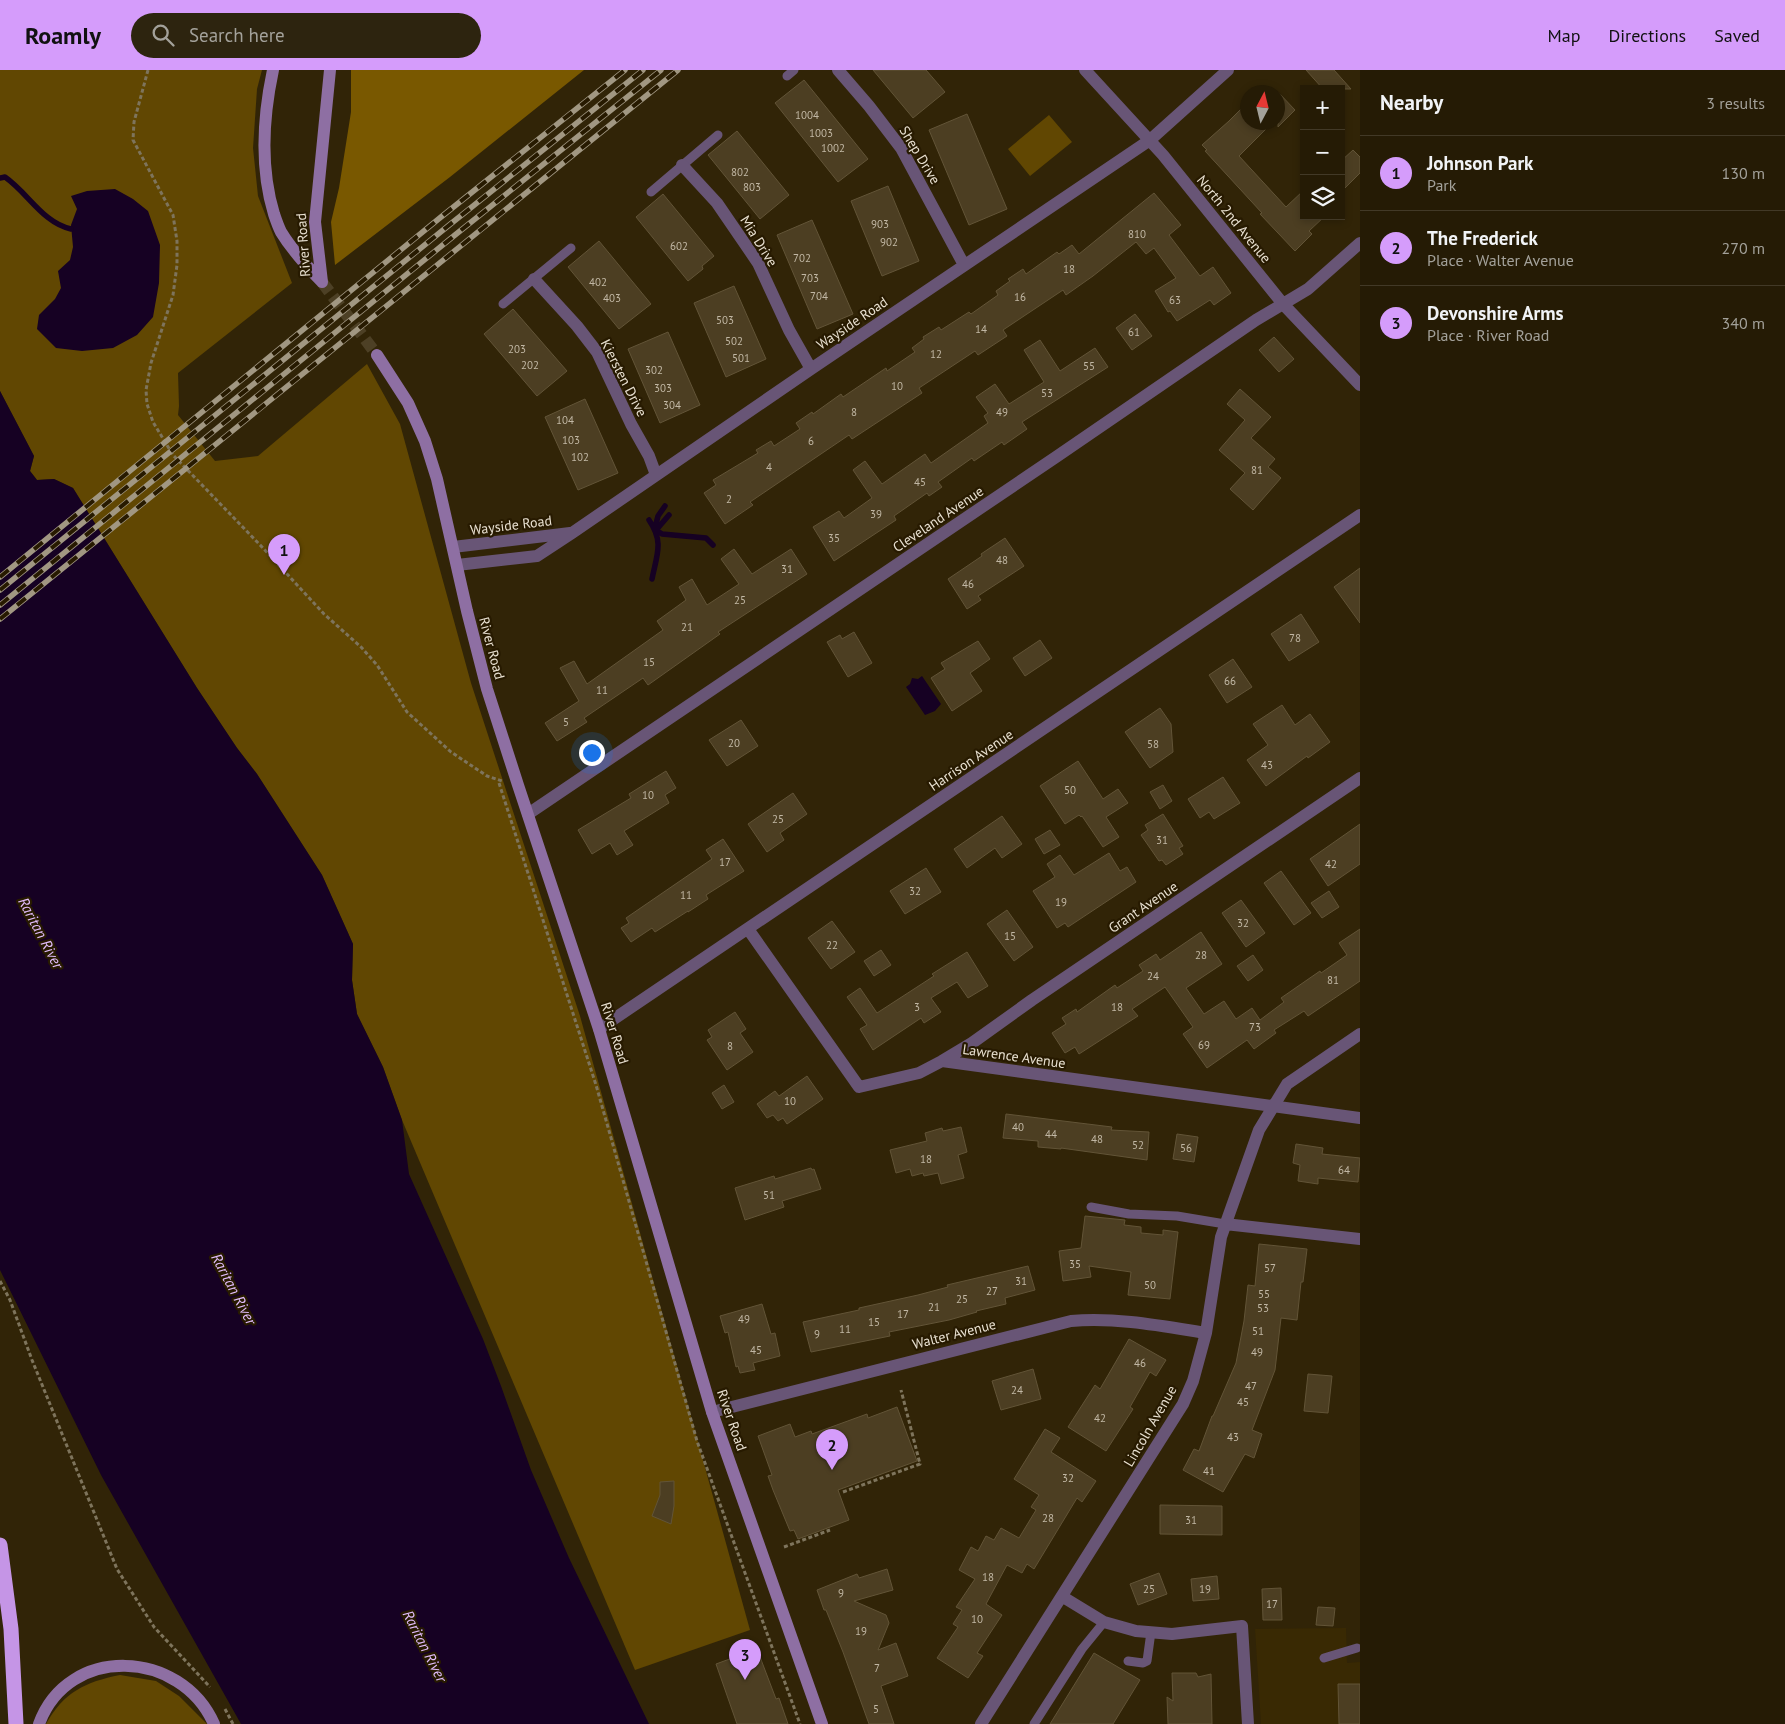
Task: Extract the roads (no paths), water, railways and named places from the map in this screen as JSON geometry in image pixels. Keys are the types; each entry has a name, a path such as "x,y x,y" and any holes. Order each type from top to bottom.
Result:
{"highway":[{"path":"0,1545 12,1639 16,1724"}],"street":[{"name":"River Road","path":"273,70 264,142 264,170 269,197 280,230 298,256 322,282 315,222 330,70"},
{"name":"Shep Drive","path":"838,70 901,148 964,265"},
{"name":"North 2nd Avenue","path":"1086,70 1180,175 1283,304 1360,386"},
{"name":"Wayside Road","path":"457,566 537,556 1150,140 1228,70"},
{"name":"Mia Drive","path":"682,165 717,203 758,263 789,330 811,369"},
{"name":"Cleveland Avenue","path":"528,814 1056,458 1256,320 1308,289 1360,243"},
{"name":"Kiersten Drive","path":"534,279 577,326 597,352 631,424 649,456 656,475"},
{"name":"River Road","path":"377,355 408,403 425,441 437,479 467,611 488,689 599,1029 712,1412 822,1724"},
{"name":"Harrison Avenue","path":"599,1029 1360,515"},
{"name":"Wayside Road","path":"453,547 572,533"},
{"name":"Grant Avenue","path":"942,1061 972,1043 1040,994 1360,778"},
{"name":"Lawrence Avenue","path":"748,929 860,1087 919,1073 942,1061 1360,1118"},
{"name":"Lincoln Avenue","path":"981,1724 1063,1597 1183,1404 1193,1382 1206,1333 1218,1252 1225,1224 1259,1130 1272,1106 1287,1084 1360,1034"},
{"path":"1225,1224 1360,1239"},
{"name":"Walter Avenue","path":"712,1412 1071,1320 1116,1320 1206,1333"},
{"path":"1063,1597 1104,1622 1136,1631 1172,1634 1242,1626 1248,1724"},
{"path":"39,1724 48,1705 56,1695 77,1678 90,1672 119,1665 150,1669 178,1681 201,1702 214,1724"}],"lane":[{"path":"652,192 718,135"},
{"path":"502,304 571,248"},
{"path":"1090,1207 1130,1214 1177,1216 1225,1224"},
{"path":"1034,1724 1082,1648 1104,1622"},
{"path":"1128,1661 1143,1663 1147,1660 1151,1632"},
{"path":"1324,1658 1357,1648"}],"water":[{"path":"115,189 133,199 148,211 160,245 159,283 153,317 137,335 113,348 82,351 56,348 37,329 39,315 55,299 61,288 58,271 70,260 73,247 71,225 77,209 71,196 87,191"},
{"name":"Raritan River","path":"0,391 34,456 30,471 37,480 54,479 73,488 197,688 237,748 257,774 322,875 353,944 352,980 357,1014 383,1067 402,1120 409,1174 483,1339 531,1470 569,1558 649,1724 241,1724 101,1475 0,1270"},
{"path":"922,676 941,704 935,711 925,715 906,687 910,684 912,678 918,679"}],"waterway":[{"path":"0,178 5,177 52,221 71,229"},
{"path":"655,528 658,516 665,506"},
{"path":"655,528 657,529 669,515"},
{"path":"649,520 654,528 658,542 652,579"},
{"path":"656,530 662,534 706,538 713,545"}],"tunnel":[{"path":"322,282 377,355"}],"railway":[{"path":"0,577 441,217 625,70"},
{"path":"0,590 643,70"},
{"path":"0,605 661,70"},
{"path":"0,619 678,70"}],"place":[{"name":"Johnson Park","path":"284,575"},
{"name":"The Frederick","path":"832,1470"},
{"name":"Devonshire Arms","path":"745,1680"}]}
